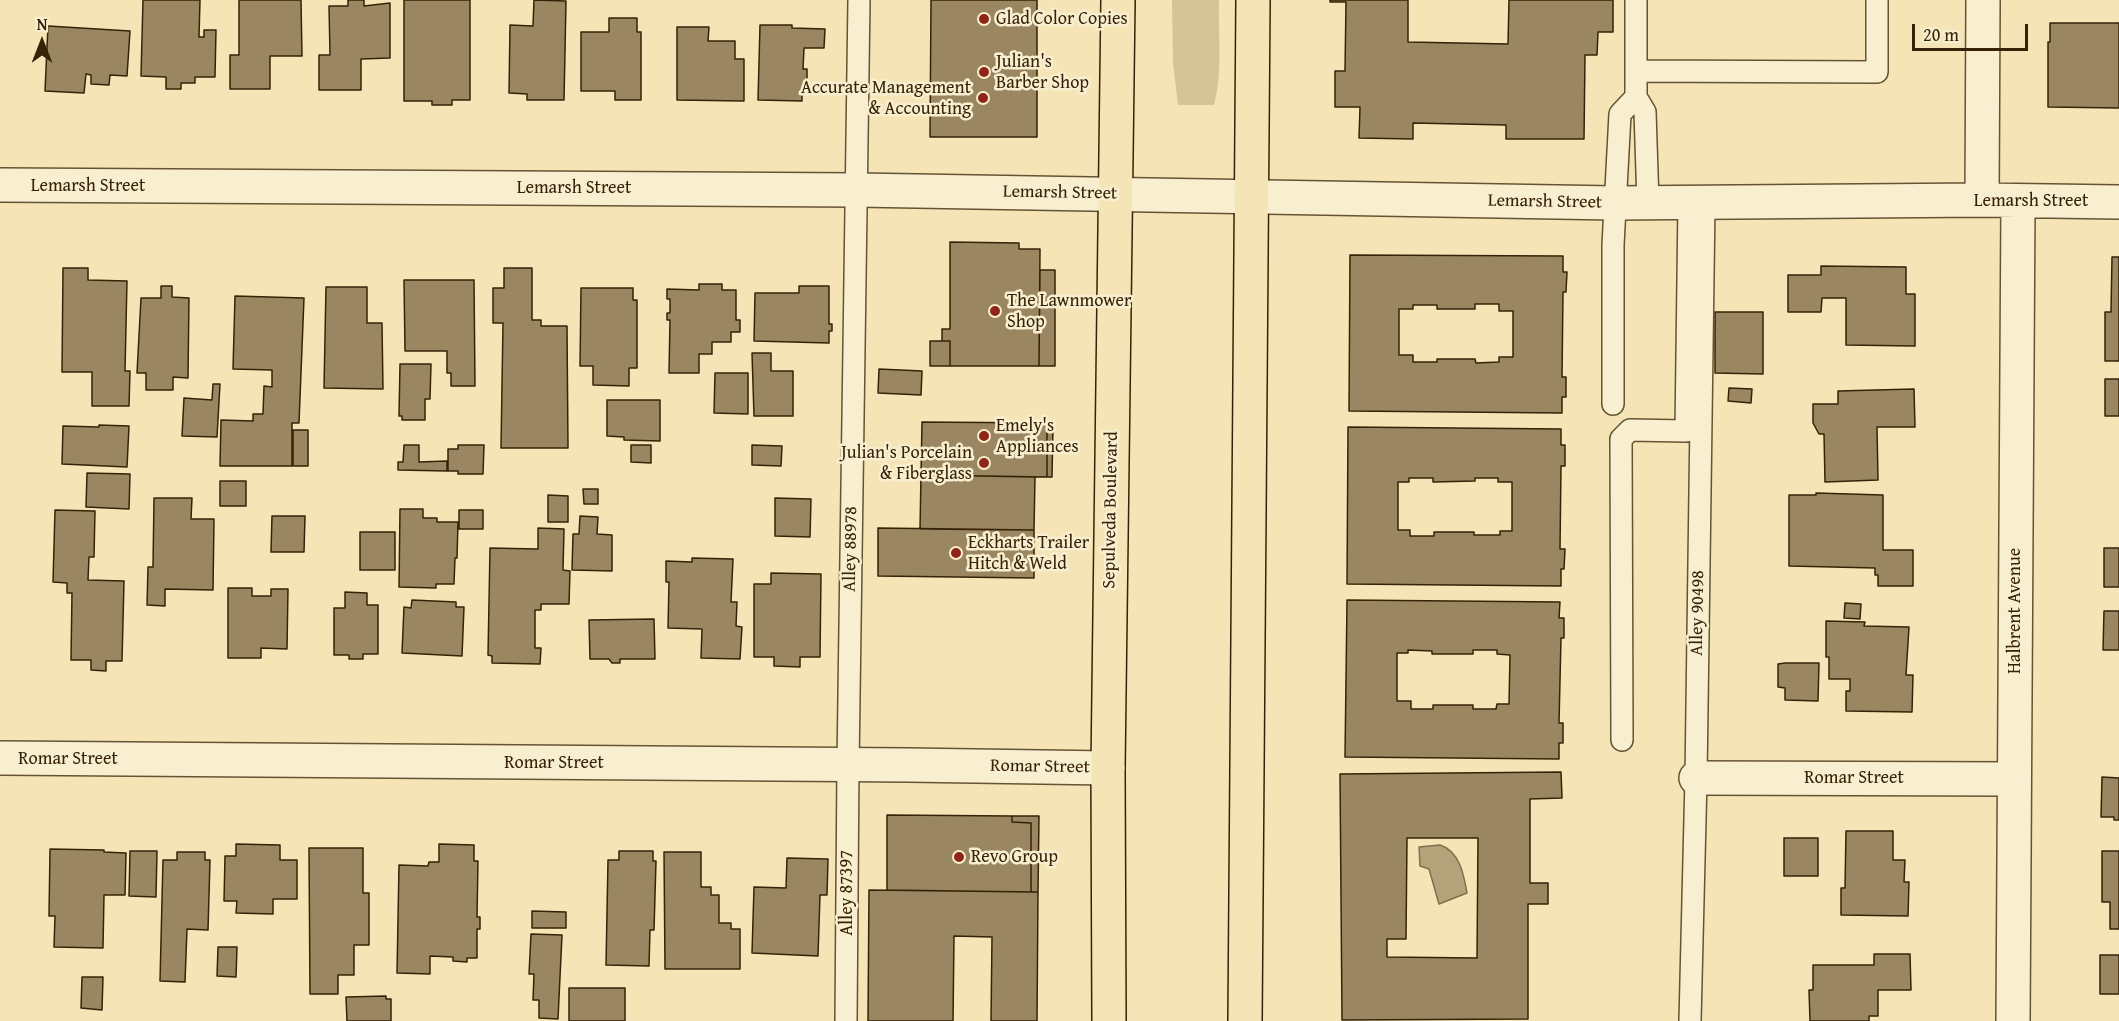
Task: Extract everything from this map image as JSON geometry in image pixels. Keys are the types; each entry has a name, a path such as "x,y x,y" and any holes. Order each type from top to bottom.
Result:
{"main road":[{"name":"Sepulveda Boulevard","path":"1109,1021 1108,768 1118,0"},
{"path":"1245,1021 1253,0"}],"street":[{"path":"1982,200 1983,0"},
{"name":"Lemarsh Street","path":"0,185 858,190 1697,204 1982,200 2119,202"},
{"name":"Halbrent Avenue","path":"2013,1021 2018,201"},
{"name":"Romar Street","path":"0,758 1108,768"},
{"name":"Romar Street","path":"1696,778 2013,779"}],"lane":[{"name":"Alley 88978","path":"848,765 859,0"},
{"path":"1636,0 1636,97 1645,112 1648,203"},
{"path":"1636,71 1877,72 1877,0"},
{"path":"1613,404 1613,245 1620,114 1636,97"},
{"path":"1622,740 1621,440 1630,430 1686,431 1697,204"},
{"name":"Alley 90498","path":"1690,1021 1696,778 1697,204"},
{"name":"Alley 87397","path":"846,1021 848,765"}],"shaded area":[{"path":"1172,0 1219,0 1219,66 1214,105 1178,105 1173,63"},
{"path":"1440,845 1447,848 1457,858 1467,893 1439,904 1429,869 1420,866 1419,847"}],"building":[{"path":"143,0 200,0 199,37 204,37 204,30 216,30 215,77 195,77 195,83 181,83 181,89 166,89 166,77 141,76"},
{"path":"239,0 301,0 302,56 270,56 270,89 230,89 230,55 239,55"},
{"path":"348,0 364,0 364,6 390,3 390,58 361,59 361,90 319,90 319,55 330,55 329,6 348,6"},
{"path":"404,0 470,0 470,100 452,100 452,105 432,105 432,101 404,101"},
{"path":"534,0 566,1 564,100 527,100 527,94 509,93 510,25 533,26"},
{"path":"931,0 1037,0 1037,137 930,137"},
{"path":"1330,0 1408,0 1408,42 1508,44 1509,0 1613,0 1613,32 1598,32 1597,55 1585,55 1584,139 1506,139 1506,125 1413,123 1413,139 1359,138 1360,107 1335,107 1335,71 1345,71 1346,2 1330,2"},
{"path":"609,18 637,18 637,32 641,32 641,100 615,100 615,91 581,91 581,32 609,32"},
{"path":"2050,23 2119,23 2119,108 2048,107"},
{"path":"760,25 792,25 792,28 825,29 824,48 804,48 803,69 807,69 807,93 802,92 802,101 758,100"},
{"path":"48,26 130,31 127,76 110,75 109,85 91,84 91,75 86,74 84,93 45,91"},
{"path":"677,27 709,27 708,41 735,41 735,59 744,59 744,101 677,100"},
{"path":"950,242 1019,243 1019,249 1040,249 1039,366 950,366 950,341 942,341 942,329 950,329"},
{"path":"1350,255 1563,256 1563,272 1567,272 1566,292 1563,292 1562,377 1566,377 1566,397 1562,397 1562,413 1349,411","holes":["1475,304 1499,304 1499,311 1513,311 1513,357 1499,357 1499,362 1476,363 1475,359 1437,359 1437,362 1413,362 1413,355 1399,355 1399,309 1413,309 1413,305 1437,305 1437,309 1475,309"]},
{"path":"2112,257 2119,257 2119,361 2105,361 2105,312 2111,312"},
{"path":"1821,266 1906,267 1906,294 1915,294 1915,346 1846,345 1846,298 1822,298 1821,312 1788,312 1788,275 1821,275"},
{"path":"63,268 88,268 88,280 127,281 125,371 130,371 129,406 92,406 92,372 62,372"},
{"path":"504,268 532,268 532,320 541,320 541,326 567,326 568,448 501,448 503,323 493,323 493,288 504,288"},
{"path":"1040,270 1055,270 1055,366 1039,366"},
{"path":"404,280 474,280 475,386 451,386 451,373 447,373 447,351 405,351"},
{"path":"699,284 722,284 722,290 736,290 736,320 740,320 740,332 731,332 731,342 712,342 712,354 699,354 699,373 669,373 670,320 667,320 667,313 670,313 670,299 667,299 667,289 699,290"},
{"path":"161,286 172,286 172,297 189,298 188,378 173,377 173,390 146,390 146,373 137,373 141,298 161,298"},
{"path":"799,286 829,286 829,324 832,324 832,331 829,331 829,343 754,341 755,293 799,293"},
{"path":"326,287 367,287 367,323 382,323 383,389 324,388"},
{"path":"581,288 633,288 633,300 637,300 637,368 629,368 629,386 593,385 593,366 580,366"},
{"path":"235,296 304,298 299,423 292,423 292,466 220,466 221,420 253,421 253,414 263,414 264,386 272,387 272,370 233,369"},
{"path":"1715,312 1763,312 1763,374 1715,373"},
{"path":"930,341 950,341 950,366 930,366"},
{"path":"752,353 771,353 771,371 793,371 793,416 754,416"},
{"path":"400,364 431,364 430,399 425,399 425,420 402,420 402,416 399,416"},
{"path":"879,369 922,371 921,395 878,393"},
{"path":"715,373 748,373 748,414 714,413"},
{"path":"2105,379 2119,379 2119,416 2105,416"},
{"path":"213,384 220,384 217,437 182,436 184,398 212,400"},
{"path":"1729,388 1752,389 1751,403 1728,401"},
{"path":"1914,389 1915,427 1877,427 1878,480 1825,482 1824,434 1819,434 1813,423 1813,404 1838,404 1838,391"},
{"path":"607,400 660,400 660,441 624,440 624,437 607,436"},
{"path":"922,422 1047,423 1047,477 921,475"},
{"path":"1047,423 1053,424 1052,477 1047,477"},
{"path":"99,425 129,426 127,467 62,464 63,426 99,427"},
{"path":"1348,427 1561,429 1561,445 1565,445 1565,466 1561,466 1560,549 1565,549 1564,569 1561,569 1561,586 1347,584","holes":["1409,478 1433,478 1433,482 1475,481 1475,478 1498,478 1498,482 1512,482 1512,531 1500,531 1500,535 1474,535 1474,532 1434,532 1434,536 1410,536 1410,530 1398,530 1398,482 1409,482"]},
{"path":"293,430 308,430 308,466 293,466"},
{"path":"404,445 419,445 419,462 447,461 447,471 398,470 398,462 403,462"},
{"path":"458,445 484,445 483,474 458,474 458,471 448,471 448,449 458,449"},
{"path":"631,445 651,445 651,463 631,462"},
{"path":"752,445 782,446 781,466 752,465"},
{"path":"87,473 130,474 129,509 86,507"},
{"path":"921,475 1035,477 1034,530 920,529"},
{"path":"220,481 246,481 246,506 220,506"},
{"path":"583,489 598,489 598,504 584,504"},
{"path":"1816,493 1883,495 1883,550 1913,550 1913,586 1878,586 1878,575 1875,575 1875,568 1789,566 1789,495 1816,495"},
{"path":"548,495 568,496 568,522 548,522"},
{"path":"154,498 192,498 191,519 214,519 213,590 165,589 165,606 147,605 148,567 153,567"},
{"path":"775,498 811,499 810,537 775,536"},
{"path":"400,509 423,509 423,518 437,518 437,522 458,522 454,584 436,584 436,588 399,587"},
{"path":"55,510 95,511 94,557 89,557 88,580 124,581 122,661 106,661 106,671 91,670 91,660 71,660 72,593 67,593 67,583 53,582"},
{"path":"459,510 483,510 483,529 459,529"},
{"path":"272,516 305,516 304,552 271,552"},
{"path":"580,516 598,517 597,534 612,535 612,571 572,570 573,534 579,534"},
{"path":"538,528 564,529 563,570 570,571 569,604 541,604 541,610 535,610 535,648 541,648 540,664 492,663 492,656 488,655 490,548 538,549"},
{"name":"Eckharts Trailer Hitch & Weld","path":"878,528 1034,530 1034,578 878,576"},
{"path":"360,532 395,532 395,570 360,570"},
{"path":"2104,548 2119,548 2119,587 2104,587"},
{"path":"692,558 733,559 731,602 737,602 736,626 742,627 740,659 701,658 702,629 668,628 669,582 666,582 666,561 692,562"},
{"path":"771,573 821,574 820,657 800,657 800,667 774,666 774,657 754,657 754,584 771,584"},
{"path":"228,588 252,588 252,596 271,596 271,589 288,589 287,649 261,648 261,658 228,658"},
{"path":"345,592 367,593 367,605 378,605 378,654 363,654 363,659 349,659 349,655 334,655 334,608 345,608"},
{"path":"412,600 456,602 456,607 464,607 462,656 402,653 404,607 411,608"},
{"path":"1347,600 1560,602 1559,618 1564,618 1564,638 1561,638 1559,723 1563,723 1563,743 1559,743 1559,759 1345,757","holes":["1408,650 1432,651 1432,654 1473,654 1473,650 1497,650 1497,654 1510,655 1509,704 1497,704 1496,709 1473,709 1473,705 1433,705 1433,709 1411,709 1411,701 1397,701 1397,653 1408,653"]},
{"path":"1845,603 1861,604 1860,619 1844,618"},
{"path":"2104,611 2119,611 2119,650 2103,650"},
{"path":"654,619 655,659 620,659 620,663 612,663 609,659 590,659 589,620"},
{"path":"1826,621 1865,622 1864,626 1909,627 1906,675 1913,675 1912,712 1846,711 1846,691 1850,691 1850,679 1829,679 1829,657 1826,657"},
{"path":"1819,663 1818,701 1785,700 1785,688 1778,687 1778,664"},
{"path":"1561,772 1562,798 1530,799 1530,883 1548,883 1548,904 1528,904 1528,1019 1342,1020 1340,774","holes":["1407,838 1478,838 1477,958 1387,957 1387,939 1406,939"]},
{"path":"2102,777 2119,778 2119,820 2114,820 2114,817 2101,817"},
{"name":"Revo Group","path":"887,815 1012,816 1012,822 1031,823 1031,892 887,890"},
{"path":"1012,816 1039,816 1038,892 1031,892 1031,823 1012,822"},
{"path":"1846,831 1893,831 1893,860 1905,860 1904,882 1909,882 1908,916 1841,915 1841,888 1845,888"},
{"path":"1784,838 1818,838 1818,876 1784,876"},
{"path":"236,844 280,845 280,860 297,860 297,899 273,899 273,914 236,913 237,901 224,901 225,856 236,856"},
{"path":"439,844 474,845 474,861 478,861 477,917 480,917 480,929 477,929 477,958 467,958 467,962 453,961 453,957 430,956 430,974 397,973 399,865 428,866 429,862 439,862"},
{"path":"309,848 363,848 363,893 369,893 369,945 354,945 354,975 338,975 338,994 310,994"},
{"path":"50,849 104,850 104,852 126,853 125,895 104,895 103,948 54,947 55,916 49,916"},
{"path":"130,851 157,851 156,897 129,896"},
{"path":"619,851 653,851 653,861 656,861 654,930 650,930 649,966 606,965 608,860 619,860"},
{"path":"2102,851 2119,851 2119,929 2110,929 2110,902 2102,902"},
{"path":"177,852 205,852 205,860 210,860 208,930 187,929 185,982 160,981 163,860 177,860"},
{"path":"664,852 701,852 701,887 711,887 711,895 719,895 719,923 731,923 731,929 740,929 740,969 665,969"},
{"path":"787,858 828,859 827,895 820,895 818,956 752,953 754,887 786,888"},
{"path":"869,890 1038,892 1037,1021 991,1021 992,937 954,936 953,1021 868,1021"},
{"path":"532,911 566,912 566,928 532,928"},
{"path":"531,934 562,935 558,1019 539,1018 539,1000 533,1000 534,974 529,974"},
{"path":"218,947 237,947 236,977 217,976"},
{"path":"1874,954 1910,954 1911,990 1878,990 1878,1016 1869,1016 1869,1021 1810,1021 1809,990 1813,990 1813,965 1874,965"},
{"path":"2100,955 2119,955 2119,994 2100,994"},
{"path":"82,977 103,977 102,1010 81,1008"},
{"path":"569,988 625,988 625,1021 569,1021"},
{"path":"386,996 386,999 391,999 391,1021 347,1021 346,997"}],"place":[{"name":"Glad Color Copies","path":"984,19"},
{"name":"Julian's Barber Shop","path":"984,72"},
{"name":"Accurate Management & Accounting","path":"983,98"},
{"name":"The Lawnmower Shop","path":"995,311"},
{"name":"Emely's Appliances","path":"984,436"},
{"name":"Julian's Porcelain & Fiberglass","path":"984,463"},
{"name":"Eckharts Trailer Hitch & Weld","path":"956,553"},
{"name":"Revo Group","path":"959,857"}]}
